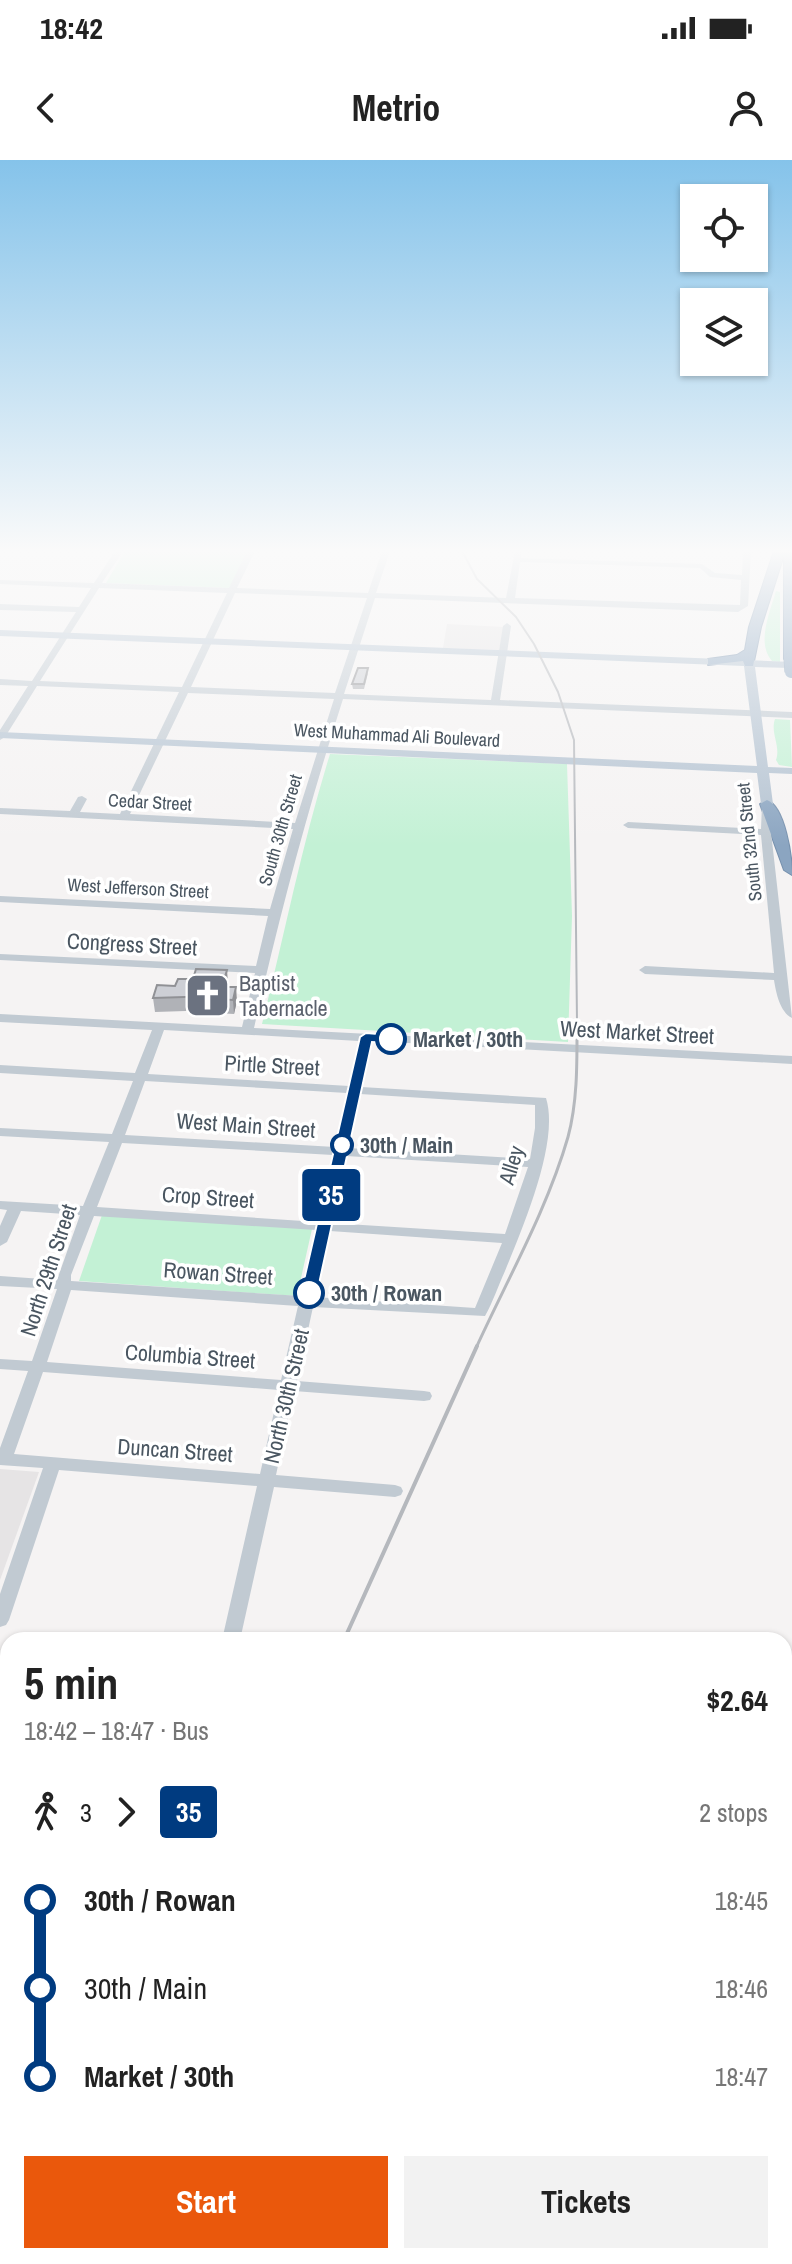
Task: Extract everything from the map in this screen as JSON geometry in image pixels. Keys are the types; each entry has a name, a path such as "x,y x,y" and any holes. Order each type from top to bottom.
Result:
{"highway":[{"path":"712,662 749,658 751,649"},
{"path":"789,665 792,679"},
{"path":"767,804 792,870"}],"main road":[{"path":"391,649 712,662"},
{"path":"749,658 789,665"},
{"name":"South 32nd Street","path":"749,658 760,769 767,804"},
{"path":"751,679 760,669 789,665"},
{"name":"West Muhammad Ali Boulevard","path":"0,736 792,771"}],"street":[{"path":"0,736 56,649"},
{"path":"124,817 204,649"},
{"name":"South 30th Street","path":"247,1031 299,826 356,649"},
{"path":"495,702 504,649"},
{"path":"0,682 792,715"},
{"path":"74,814 82,799"},
{"name":"South 32nd Street","path":"767,804 767,846 782,994 792,1014"},
{"name":"Cedar Street","path":"0,811 299,826"},
{"path":"628,825 766,832"},
{"name":"West Jefferson Street","path":"0,899 275,913"},
{"name":"Congress Street","path":"0,957 262,970"},
{"path":"645,970 780,977"},
{"name":"West Market Street","path":"0,1018 792,1060"},
{"name":"North 29th Street","path":"2,1459 64,1294 64,1275 160,1026"},
{"path":"341,1153 366,1037"},
{"name":"Pirtle Street","path":"0,1069 541,1101"},
{"name":"Alley","path":"480,1313 537,1163 543,1122 541,1101"},
{"name":"West Main Street","path":"0,1132 537,1163"},
{"name":"North 30th Street","path":"233,1632 341,1153"},
{"name":"Crop Street","path":"0,1205 508,1239"},
{"path":"0,1242 16,1206"},
{"name":"Rowan Street","path":"0,1281 480,1313"},
{"name":"Columbia Street","path":"0,1364 424,1396"},
{"name":"Duncan Street","path":"2,1459 395,1491"},
{"path":"0,1620 53,1463"}],"shaded area":[{"path":"0,1469 39,1472 0,1580"}],"green space":[{"path":"766,649 780,649 780,662 772,661"},
{"path":"775,719 790,720 792,767 779,765 776,760"},
{"path":"330,754 567,764 572,916 568,1042 262,1024 302,855"},
{"path":"102,1215 312,1229 297,1296 79,1281"}],"building":[{"path":"358,668 368,668 364,684 352,684"},
{"path":"196,969 227,970 222,987 236,987 233,1000 215,999 216,996 153,998 157,985 175,986 178,979 193,979"}],"railway":[{"path":"537,649 558,692 574,740 577,1022"},
{"path":"476,1348 538,1218 568,1137 575,1094 577,1022"},
{"path":"348,1632 477,1346"}],"bus line":[{"name":"35","path":"309,1293 366,1037 391,1039"}],"place":[{"name":"Baptist Tabernacle","path":"208,996"},
{"name":"Market / 30th","path":"391,1039"},
{"name":"30th / Main","path":"342,1145"},
{"name":"30th / Rowan","path":"309,1293"}]}
